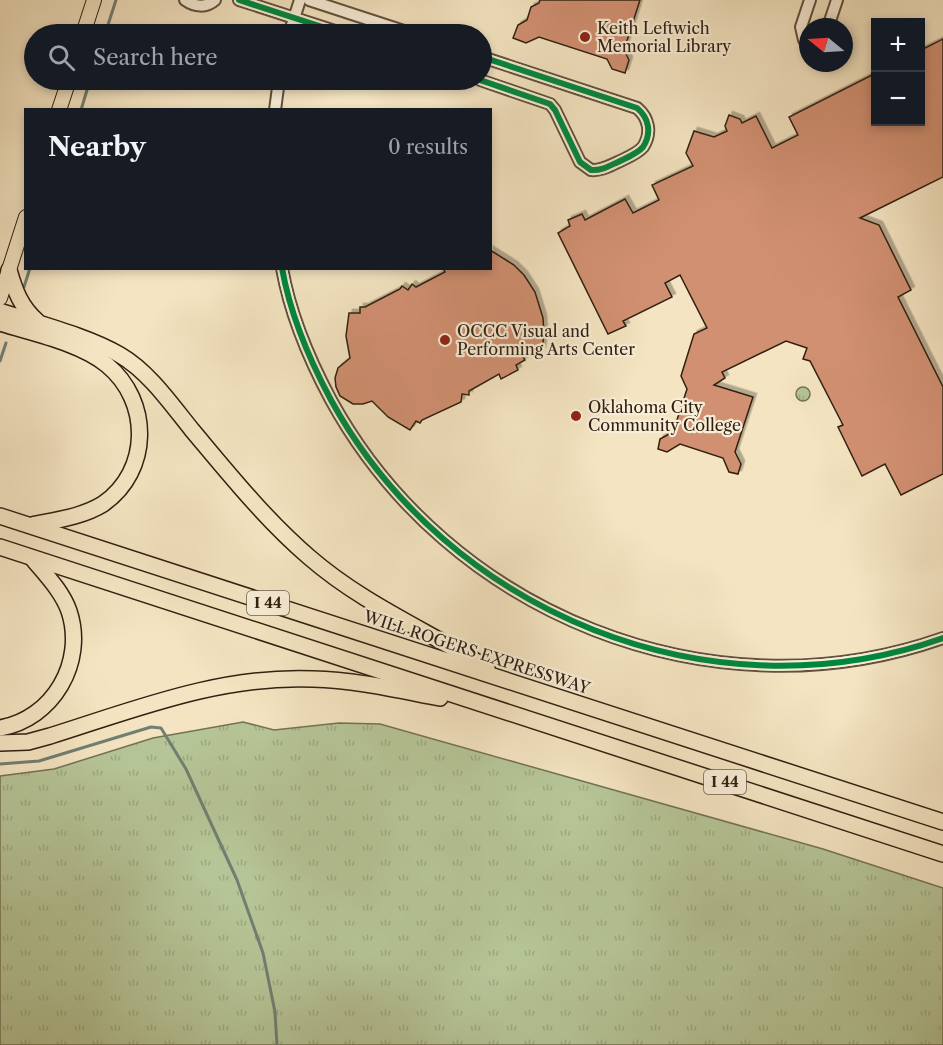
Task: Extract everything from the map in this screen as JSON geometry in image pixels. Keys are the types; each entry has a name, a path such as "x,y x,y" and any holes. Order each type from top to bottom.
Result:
{"highway":[{"path":"9,270 19,301 27,312 42,325"},
{"path":"0,311 100,345 130,361 160,392 265,515 311,559 363,597 445,642 507,681"},
{"path":"0,323 76,348 105,363 124,382 131,394 140,426 139,444 133,467 121,487 104,503 77,515 29,525"},
{"name":"WILL ROGERS EXPRESSWAY","path":"0,516 943,822"},
{"name":"I 44","path":"0,547 943,854"},
{"path":"0,728 23,720 46,705 62,685 72,658 73,632 69,610 32,558"},
{"path":"0,743 28,742 195,690 274,679 355,682 506,711"}],"main road":[{"path":"86,24 94,0"},
{"path":"60,108 66,90"},
{"path":"0,298 24,223"}],"street":[{"path":"185,0 200,6 215,0"},
{"path":"239,0 313,24"},
{"path":"292,24 300,0"},
{"path":"309,0 382,24"},
{"path":"804,18 810,0"},
{"path":"831,18 837,0"},
{"path":"492,60 637,108 648,122 647,137 637,152 604,169 591,170 580,162 550,104 492,84"},
{"path":"275,108 278,90"},
{"path":"283,270 298,326 319,378 347,429 371,463 400,499 438,536 482,571 522,596 555,613 625,641 688,657 740,663 837,662 896,651 943,638"}],"green space":[{"path":"800,387 806,387 810,394 806,401 800,401 796,397 796,391"},
{"path":"243,722 274,730 339,723 380,724 823,849 943,888 943,1045 0,1045 0,776 54,769 153,738"}],"building":[{"name":"Keith Leftwich Memorial Library","path":"540,0 640,0 624,50 629,60 625,73 612,69 607,59 539,37 526,43 513,38 518,25 527,20 531,7"},
{"name":"Oklahoma City Community College","path":"943,39 943,177 860,218 879,225 911,290 898,297 943,387 943,474 901,495 885,464 862,476 838,427 843,425 810,361 803,359 807,348 786,341 722,372 725,378 714,385 753,397 735,452 741,464 738,474 729,472 723,458 680,444 667,452 658,449 660,439 673,432 687,389 681,376 694,334 707,328 680,275 665,283 672,297 623,321 626,326 608,334 558,233 570,226 568,220 582,214 585,220 625,199 633,213 659,200 652,185 693,166 686,153 694,131 714,137 727,131 725,126 729,115 740,119 742,123 756,116 772,148 798,135 789,117 871,76 871,126 925,126 925,48"},
{"name":"OCCC Visual and Performing Arts Center","path":"492,251 514,265 535,292 543,318 542,350 532,348 521,354 525,360 516,365 518,370 501,379 499,374 469,391 469,395 462,394 461,402 420,423 416,421 410,430 388,417 372,401 353,404 340,396 335,378 338,368 350,358 346,336 349,313 360,313 360,307 365,307 402,286 408,290 412,284 416,287 445,272 444,270 492,270"}],"waterway":[{"path":"108,24 116,0"},
{"path":"82,108 87,90"},
{"path":"24,287 29,270"},
{"path":"0,361 6,343"},
{"path":"0,764 39,761 151,727 161,728 186,769 237,880 263,953 275,1012 277,1045"}],"cycle path":[{"path":"239,0 313,24"},
{"path":"492,60 637,108 647,121 646,142 631,156 605,168 591,170 580,162 550,104 492,84"},
{"path":"282,270 295,319 315,369 331,400 381,475 443,539 515,591 594,630 678,655 766,666 855,660 943,638"}],"place":[{"name":"Keith Leftwich Memorial Library","path":"585,37"},
{"name":"OCCC Visual and Performing Arts Center","path":"445,340"},
{"name":"Oklahoma City Community College","path":"576,416"}]}
